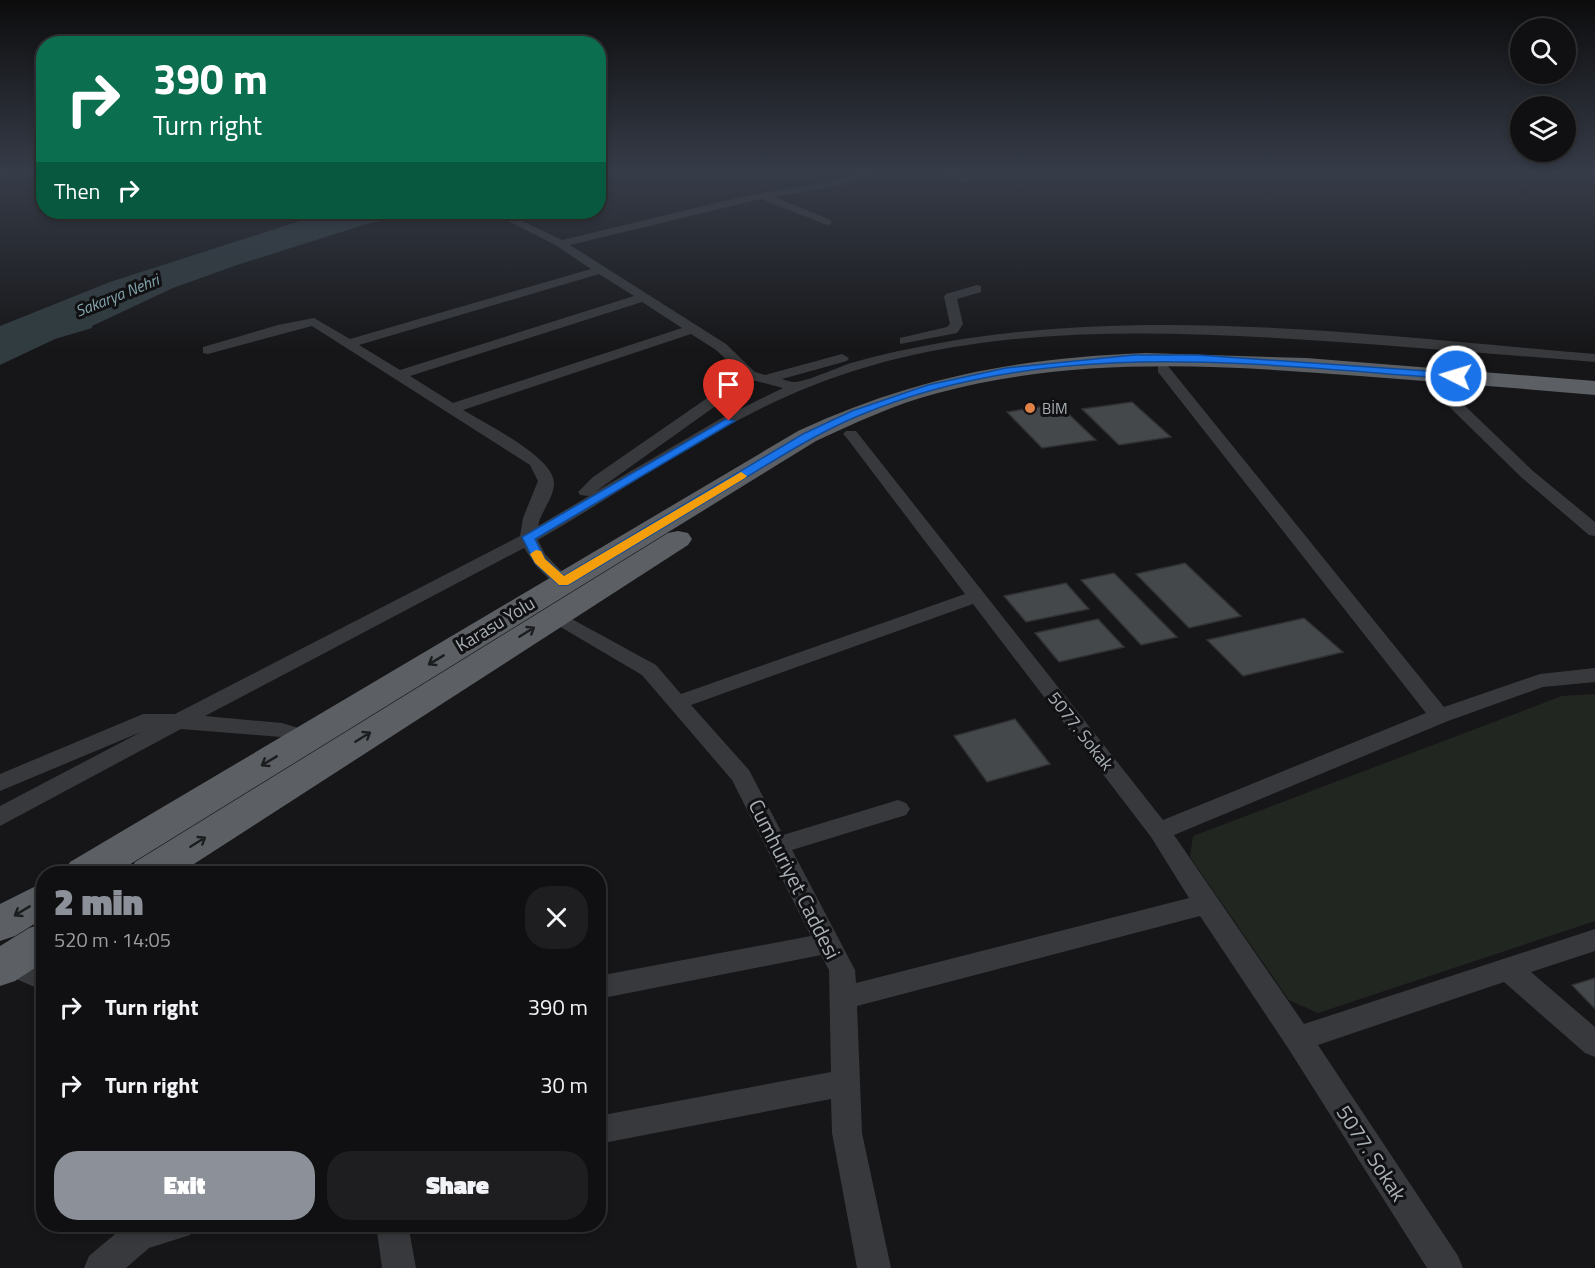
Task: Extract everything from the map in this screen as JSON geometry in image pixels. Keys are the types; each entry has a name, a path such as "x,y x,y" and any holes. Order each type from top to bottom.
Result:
{"highway":[{"name":"Karasu Yolu","path":"96,866 807,436 856,413 932,387 1006,371 1134,357 1198,357 1595,388"},
{"name":"Karasu Yolu","path":"160,866 552,616 851,434 909,408 990,386 1079,373 1162,369 1269,372 1595,400"},
{"path":"13,959 36,914"},
{"path":"13,959 36,945"}],"street":[{"path":"535,231 561,244 722,347 757,377 797,387"},
{"path":"561,244 615,231"},
{"path":"347,344 599,270"},
{"path":"556,521 599,480 757,377 952,330 957,324 950,297 977,289"},
{"path":"399,375 642,297"},
{"path":"208,350 311,322 330,331 347,344 536,462 546,473 548,482 531,519 529,537 539,561 563,582"},
{"path":"450,409 692,329"},
{"path":"0,817 177,721 529,537 729,421 797,387 858,366 921,350 1019,337 1107,330 1265,333 1595,358"},
{"path":"1162,369 1440,716"},
{"path":"1436,386 1527,474 1595,531"},
{"name":"5077. Sokak","path":"851,434 1159,831 1298,1039 1446,1268"},
{"path":"1570,510 1595,510"},
{"path":"680,702 976,597"},
{"name":"Cumhuriyet Caddesi","path":"552,616 649,670 680,702 741,776 779,845 842,970 847,1133 874,1268"},
{"path":"1159,831 1440,716 1540,681 1595,675"},
{"path":"0,783 151,719 282,730 307,738"},
{"path":"779,845 898,809"},
{"path":"842,998 1206,904"},
{"path":"1298,1039 1595,940"},
{"path":"606,986 828,944"},
{"path":"1507,968 1595,1044"},
{"path":"606,1128 846,1083"},
{"path":"101,1268 140,1234 148,1232"},
{"path":"393,1232 399,1268"}],"shaded area":[{"path":"1595,694 1595,921 1318,1013 1289,1000 1190,857 1193,836 1562,696"}],"water":[{"name":"Sakarya Nehri","path":"268,231 344,231 173,288 92,328 55,339 0,365 0,326 110,282"}],"building":[{"path":"1132,402 1171,437 1119,445 1082,409"},
{"path":"1058,404 1096,440 1042,448 1007,412"},
{"path":"1185,563 1241,616 1189,628 1136,574"},
{"path":"1114,573 1177,637 1141,645 1081,580"},
{"path":"1066,583 1089,609 1026,622 1004,596"},
{"path":"1304,618 1343,652 1243,676 1207,640"},
{"path":"1098,619 1124,647 1059,662 1035,633"},
{"path":"1015,719 1050,764 987,782 954,736"},
{"path":"1595,978 1595,1009 1572,985"}],"slow traffic":[{"path":"536,554 539,561 563,582 741,476"}],"place":[{"name":"BİM","path":"1030,408"}],"route":[{"path":"729,421 529,537 539,561 563,582 807,436 856,413 932,387 1006,371 1134,357 1198,357 1456,376"}]}
